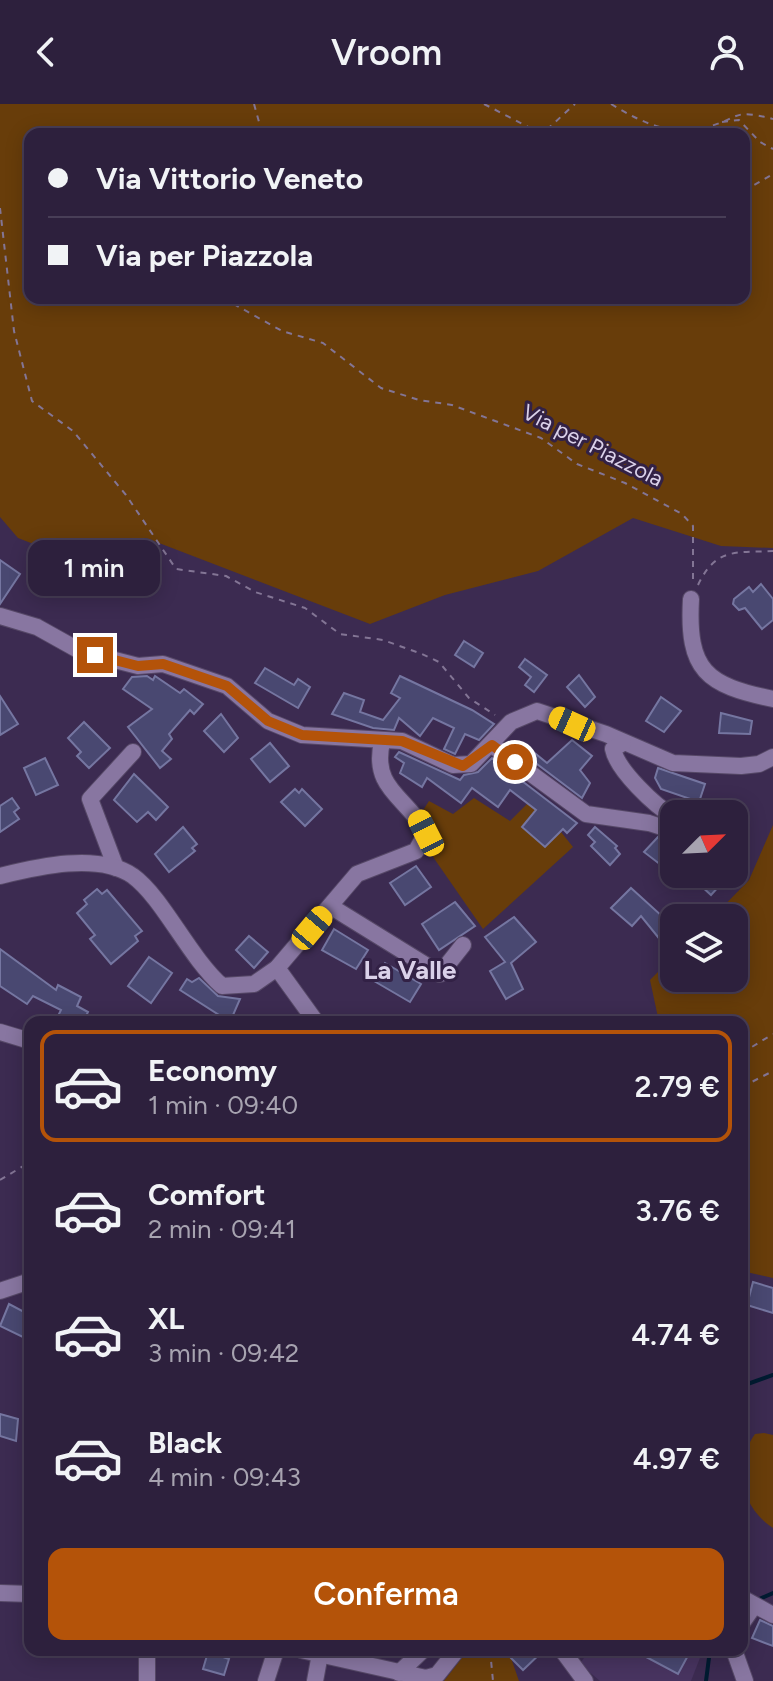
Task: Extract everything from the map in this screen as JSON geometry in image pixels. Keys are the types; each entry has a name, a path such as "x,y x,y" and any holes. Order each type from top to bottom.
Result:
{"street":[{"path":"691,599 690,641 700,666 719,684 773,699"},
{"path":"0,603 80,651 138,666 163,664 227,686 260,716 302,735 402,741 463,766 492,745 511,722 537,711 673,763 759,764 773,757"},
{"path":"0,616 37,627"},
{"path":"0,876 35,867 93,864 116,868 134,877 204,970 222,986 254,984 277,968 357,874 416,851 426,833 418,818 383,780 379,761 382,742"},
{"path":"623,743 615,747 613,753 649,799 660,807"},
{"path":"492,745 586,814 660,827"},
{"path":"116,868 90,799 133,752"},
{"path":"330,906 440,974 463,945"},
{"path":"277,968 312,1016"},
{"path":"0,1032 24,1039"},
{"path":"0,1291 24,1283"},
{"path":"0,1593 24,1594"},
{"path":"748,1602 773,1615"},
{"path":"147,1656 147,1681"},
{"path":"266,1681 274,1656"},
{"path":"315,1681 320,1656"},
{"path":"399,1673 417,1656"},
{"path":"362,1657 399,1673 433,1676 446,1667 453,1656"},
{"path":"566,1656 585,1681"},
{"path":"736,1656 745,1681"}],"path":[{"path":"254,104 259,122 257,128"},
{"path":"484,104 530,128"},
{"path":"549,128 575,104"},
{"path":"611,104 661,128"},
{"path":"717,124 732,114 747,112 773,119"},
{"path":"700,128 739,120 747,128"},
{"path":"750,132 773,149"},
{"path":"750,187 773,174"},
{"path":"0,208 14,331 32,401 73,431 126,495 176,569 226,576 255,592 305,608 340,634 383,640 422,654 439,662 469,698 489,713 511,722"},
{"name":"Via per Piazzola","path":"234,304 282,331 323,343 381,388 419,400 452,405 541,438 577,464 625,483 682,514 693,526 696,543 691,599"},
{"path":"691,599 704,573 720,556 773,551"},
{"path":"748,1049 773,1034"},
{"path":"748,1084 773,1071"},
{"path":"0,1180 24,1164"},
{"path":"491,1656 493,1681"}],"shaded area":[{"path":"0,104 773,104 773,548 721,546 633,518 538,571 445,595 370,624 146,538 49,550 18,538 0,517"},
{"path":"474,798 510,821 529,802 537,809 522,827 545,847 561,832 573,847 483,929 422,841 418,818 429,801 453,814"},
{"path":"773,825 773,1278 748,1272 748,1016 658,1016 650,980 660,970 660,992 748,992 748,904 726,904 741,888 748,888 748,881"},
{"path":"755,1434 773,1435 773,1528 753,1509 748,1499 748,1446"},
{"path":"463,1656 513,1656 511,1658 519,1681 444,1681"},
{"path":"585,1656 701,1656 691,1681 600,1681 580,1664"}],"building":[{"path":"0,560 20,574 0,604"},
{"path":"761,584 773,599 773,620 762,629 745,608 739,610 733,604 734,599 749,587 753,592"},
{"path":"464,641 483,653 474,667 455,655"},
{"path":"525,659 547,675 534,692 525,685 531,677 519,667"},
{"path":"265,668 294,685 298,679 310,687 298,708 255,683"},
{"path":"579,675 595,697 585,707 567,687"},
{"path":"147,676 153,680 155,676 180,693 184,689 203,704 194,714 190,710 169,734 172,739 162,751 171,759 160,768 128,727 152,709 123,689 132,677"},
{"path":"400,676 472,710 494,724 479,740 465,734 455,754 444,749 454,728 433,718 420,736 399,718 394,730 373,728 332,714 344,693 364,700 360,712 383,720 400,698 391,693"},
{"path":"0,696 18,724 0,735"},
{"path":"661,697 681,711 664,732 646,721"},
{"path":"721,713 752,721 750,734 719,733"},
{"path":"221,714 238,738 224,752 204,731"},
{"path":"84,722 110,748 89,768 77,756 81,752 68,738"},
{"path":"572,740 592,756 580,770 590,783 582,798 521,752 526,746 547,763"},
{"path":"270,743 289,766 270,782 251,759"},
{"path":"399,752 460,780 464,775 478,772 492,758 577,823 567,833 563,829 545,847 522,827 536,810 510,790 498,807 472,788 461,803 427,778 422,787 400,773 404,763 395,757"},
{"path":"45,758 58,785 36,795 24,768"},
{"path":"658,768 705,784 700,800 693,800 661,789 655,778"},
{"path":"134,774 168,807 156,820 148,812 137,822 114,800"},
{"path":"295,789 299,793 302,789 322,809 305,826 281,802"},
{"path":"12,798 19,808 14,812 19,819 0,832 0,806"},
{"path":"183,827 197,844 192,848 195,851 169,872 155,854"},
{"path":"595,827 617,846 615,848 620,854 610,865 591,846 595,842 588,835"},
{"path":"658,837 660,838 660,864 644,852"},
{"path":"416,866 431,887 405,905 390,883"},
{"path":"631,888 660,914 660,940 641,916 632,926 611,908"},
{"path":"703,888 717,888 711,895"},
{"path":"97,889 102,894 107,890 142,931 135,936 138,941 111,964 90,939 95,935 77,913 87,904 84,900"},
{"path":"455,902 475,926 439,950 422,924"},
{"path":"514,917 536,942 511,963 523,989 506,999 490,971 505,962 485,937"},
{"path":"334,929 368,950 356,969 322,950"},
{"path":"249,936 268,952 254,968 236,950"},
{"path":"0,949 56,990 58,985 81,997 77,1006 88,1012 86,1016 58,1016 61,1010 33,996 27,1004 0,986"},
{"path":"149,957 172,973 151,1003 128,986"},
{"path":"385,963 421,984 410,1002 374,981"},
{"path":"199,978 218,996 240,999 233,1016 221,1016 180,990 187,979 192,982"},
{"path":"753,1282 773,1288 773,1313 748,1305"},
{"path":"9,1304 24,1312 24,1338 0,1326"},
{"path":"0,1414 18,1419 16,1441 0,1436"},
{"path":"760,1620 773,1626 773,1646 752,1638"},
{"path":"207,1656 229,1659 224,1675 203,1669"},
{"path":"512,1656 538,1656 523,1670"},
{"path":"644,1656 688,1656 678,1674"}],"waterway":[{"path":"748,1384 773,1375"},
{"path":"757,1600 773,1593"},
{"path":"706,1681 709,1656"}],"district":[{"name":"La Valle","path":"410,970"}],"route":[{"path":"95,655 138,666 163,664 227,686 252,711 302,735 402,741 453,765 463,766 471,764 492,745 515,762"}]}
